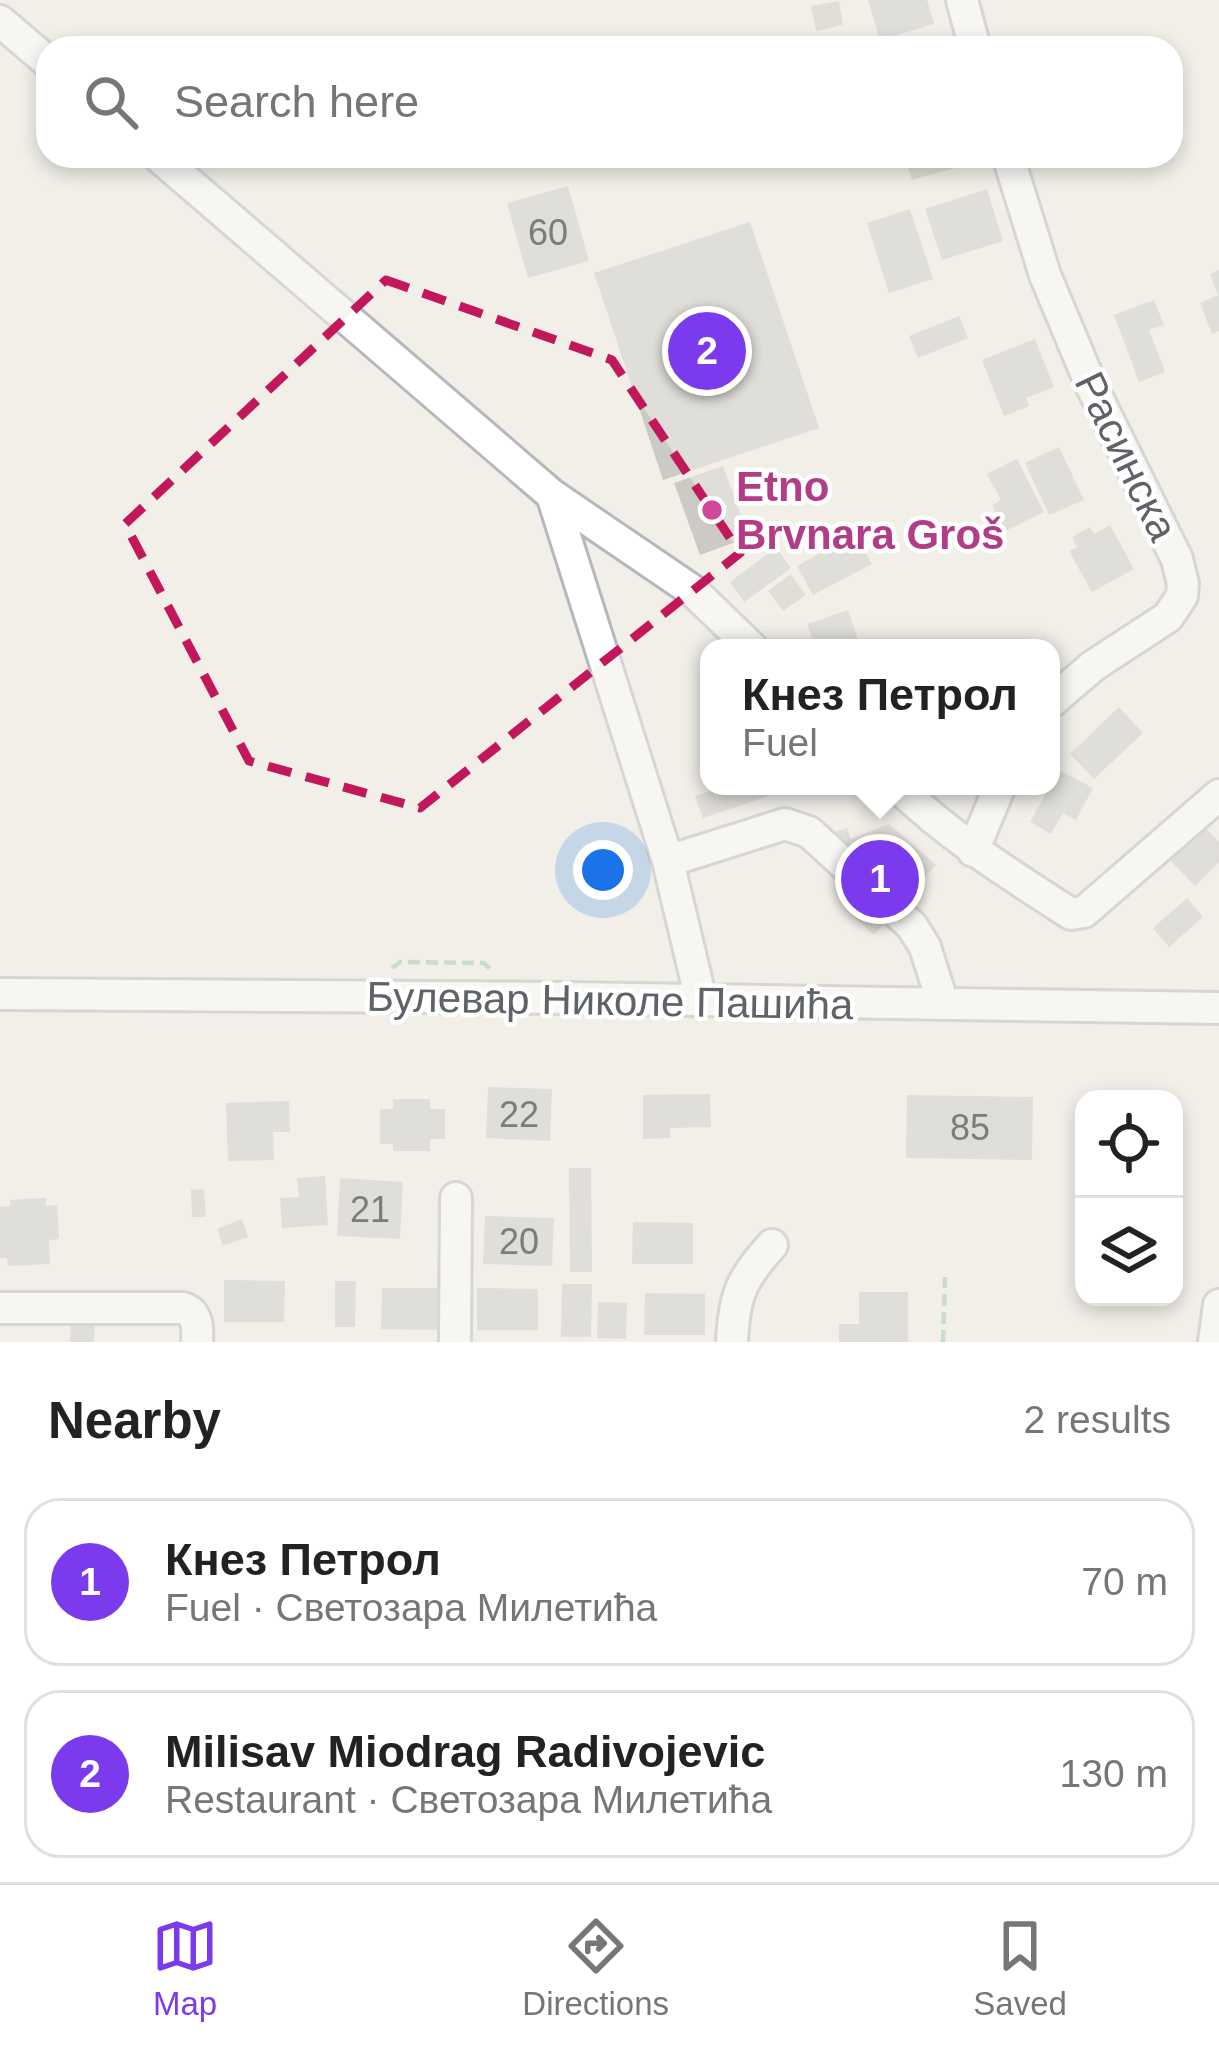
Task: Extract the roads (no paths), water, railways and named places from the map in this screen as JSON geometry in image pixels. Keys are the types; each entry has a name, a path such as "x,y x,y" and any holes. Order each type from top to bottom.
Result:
{"street":[{"path":"962,0 972,36"},
{"path":"0,21 36,52"},
{"path":"172,168 552,495 692,591 743,639"},
{"name":"Расинска","path":"1012,168 1046,275 1091,386 1177,560 1184,584 1178,605 1168,617 1093,666 1060,694"},
{"path":"552,495 668,861 701,1000"},
{"path":"906,795 973,851 1071,914 1084,912 1219,795"},
{"path":"973,851 996,795"},
{"path":"668,861 785,824 809,832 912,926 925,947 943,1004"},
{"name":"Булевар Николе Пашића","path":"0,994 1219,1008"},
{"path":"455,1198 455,1342"},
{"path":"732,1342 741,1286 772,1245"},
{"path":"1214,1342 1219,1305"},
{"path":"0,1308 172,1306 190,1310 196,1319 197,1342"}],"place":[{"name":"Milisav Miodrag Radivojevic","path":"707,351"},
{"name":"Etno Brvnara Groš","path":"712,510"},
{"name":"Кнез Петрол","path":"880,879"}]}
